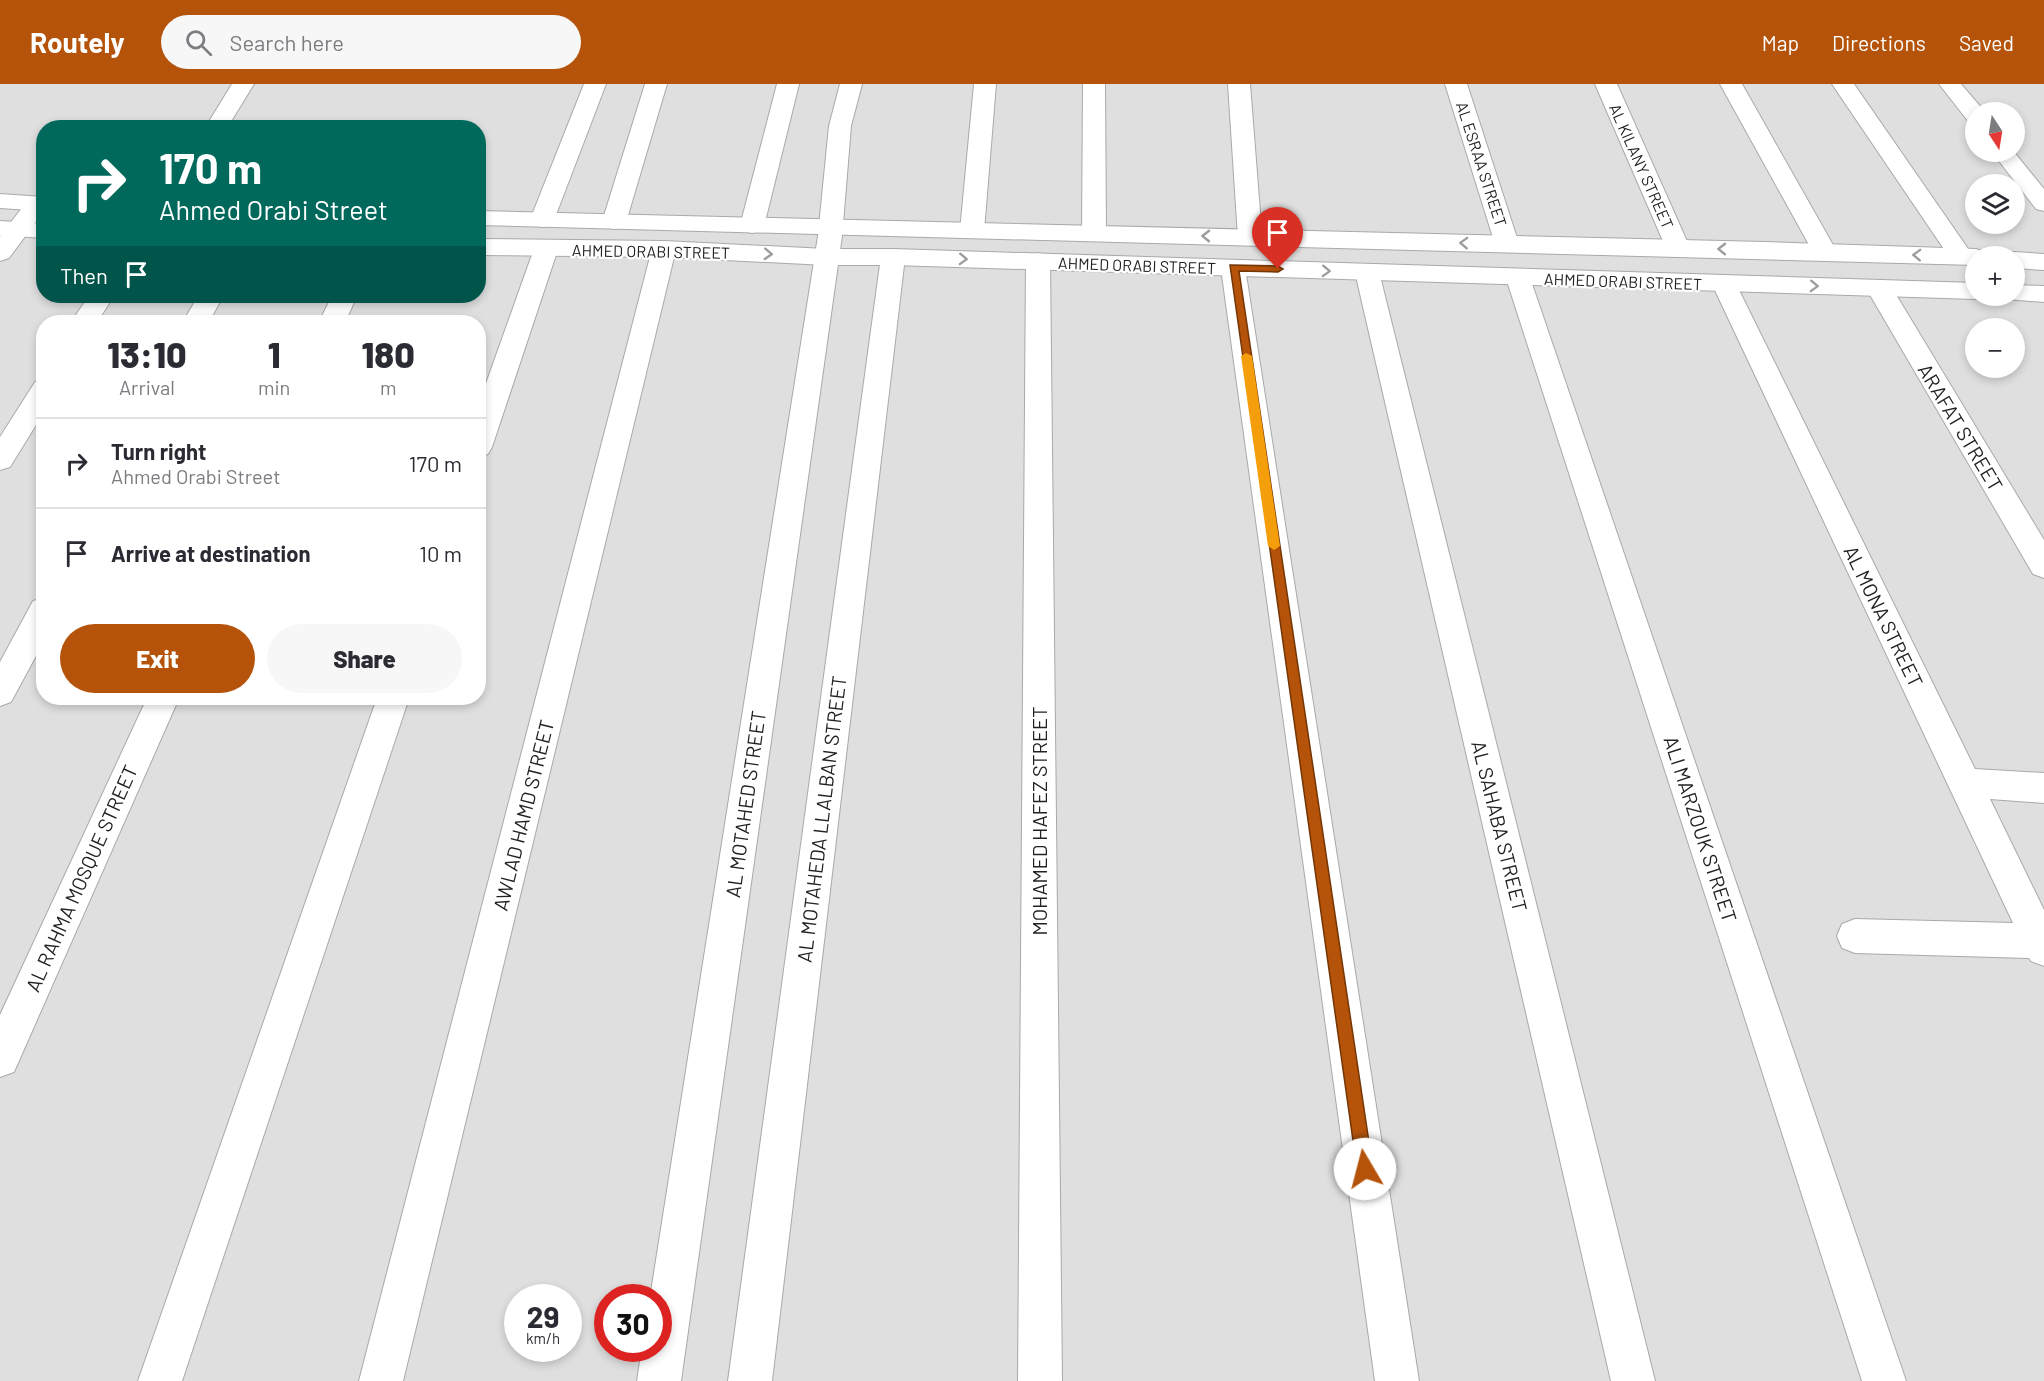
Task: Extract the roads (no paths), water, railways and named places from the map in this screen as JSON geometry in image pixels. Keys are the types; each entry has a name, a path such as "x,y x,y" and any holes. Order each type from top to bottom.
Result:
{"street":[{"path":"221,120 243,84"},
{"path":"542,220 595,84"},
{"path":"614,222 656,84"},
{"path":"752,226 788,84"},
{"name":"AL MOTAHED STREET","path":"659,1381 829,242 843,106 851,84"},
{"path":"972,231 985,84"},
{"path":"1094,84 1094,233"},
{"path":"1239,84 1250,237"},
{"name":"AL ESRAA STREET","path":"1456,84 1508,244"},
{"name":"AL KILANY STREET","path":"1606,84 1678,248"},
{"path":"1731,84 1825,252"},
{"path":"1843,84 1965,253"},
{"path":"1950,84 1965,102"},
{"path":"2011,162 2044,204"},
{"path":"0,201 36,204"},
{"path":"0,253 8,229 36,207"},
{"name":"AHMED ORABI STREET","path":"486,218 752,226 893,257 1965,291"},
{"path":"8,229 36,231"},
{"name":"AHMED ORABI STREET","path":"486,247 664,249 829,242 972,231 1965,257"},
{"path":"486,424 546,249"},
{"name":"AWLAD HAMD STREET","path":"381,1381 664,249"},
{"path":"1765,250 1785,285"},
{"name":"AL MOTAHEDA LLALBAN STREET","path":"750,1381 893,257"},
{"name":"MOHAMED HAFEZ STREET","path":"1038,261 1040,1381"},
{"path":"2025,261 2044,262"},
{"path":"1233,268 1397,1381"},
{"name":"AL SAHABA STREET","path":"1367,272 1633,1381"},
{"name":"ALI MARZOUK STREET","path":"1518,278 1884,1381"},
{"name":"AL MONA STREET","path":"1724,284 2042,945"},
{"name":"ARAFAT STREET","path":"1879,288 2044,566"},
{"path":"2025,293 2044,294"},
{"path":"0,460 36,402"},
{"path":"0,693 36,625"},
{"name":"AL RAHMA MOSQUE STREET","path":"0,1058 160,705"},
{"path":"160,1381 391,705"},
{"path":"1964,783 2044,788"},
{"path":"1855,936 2042,945"}]}
